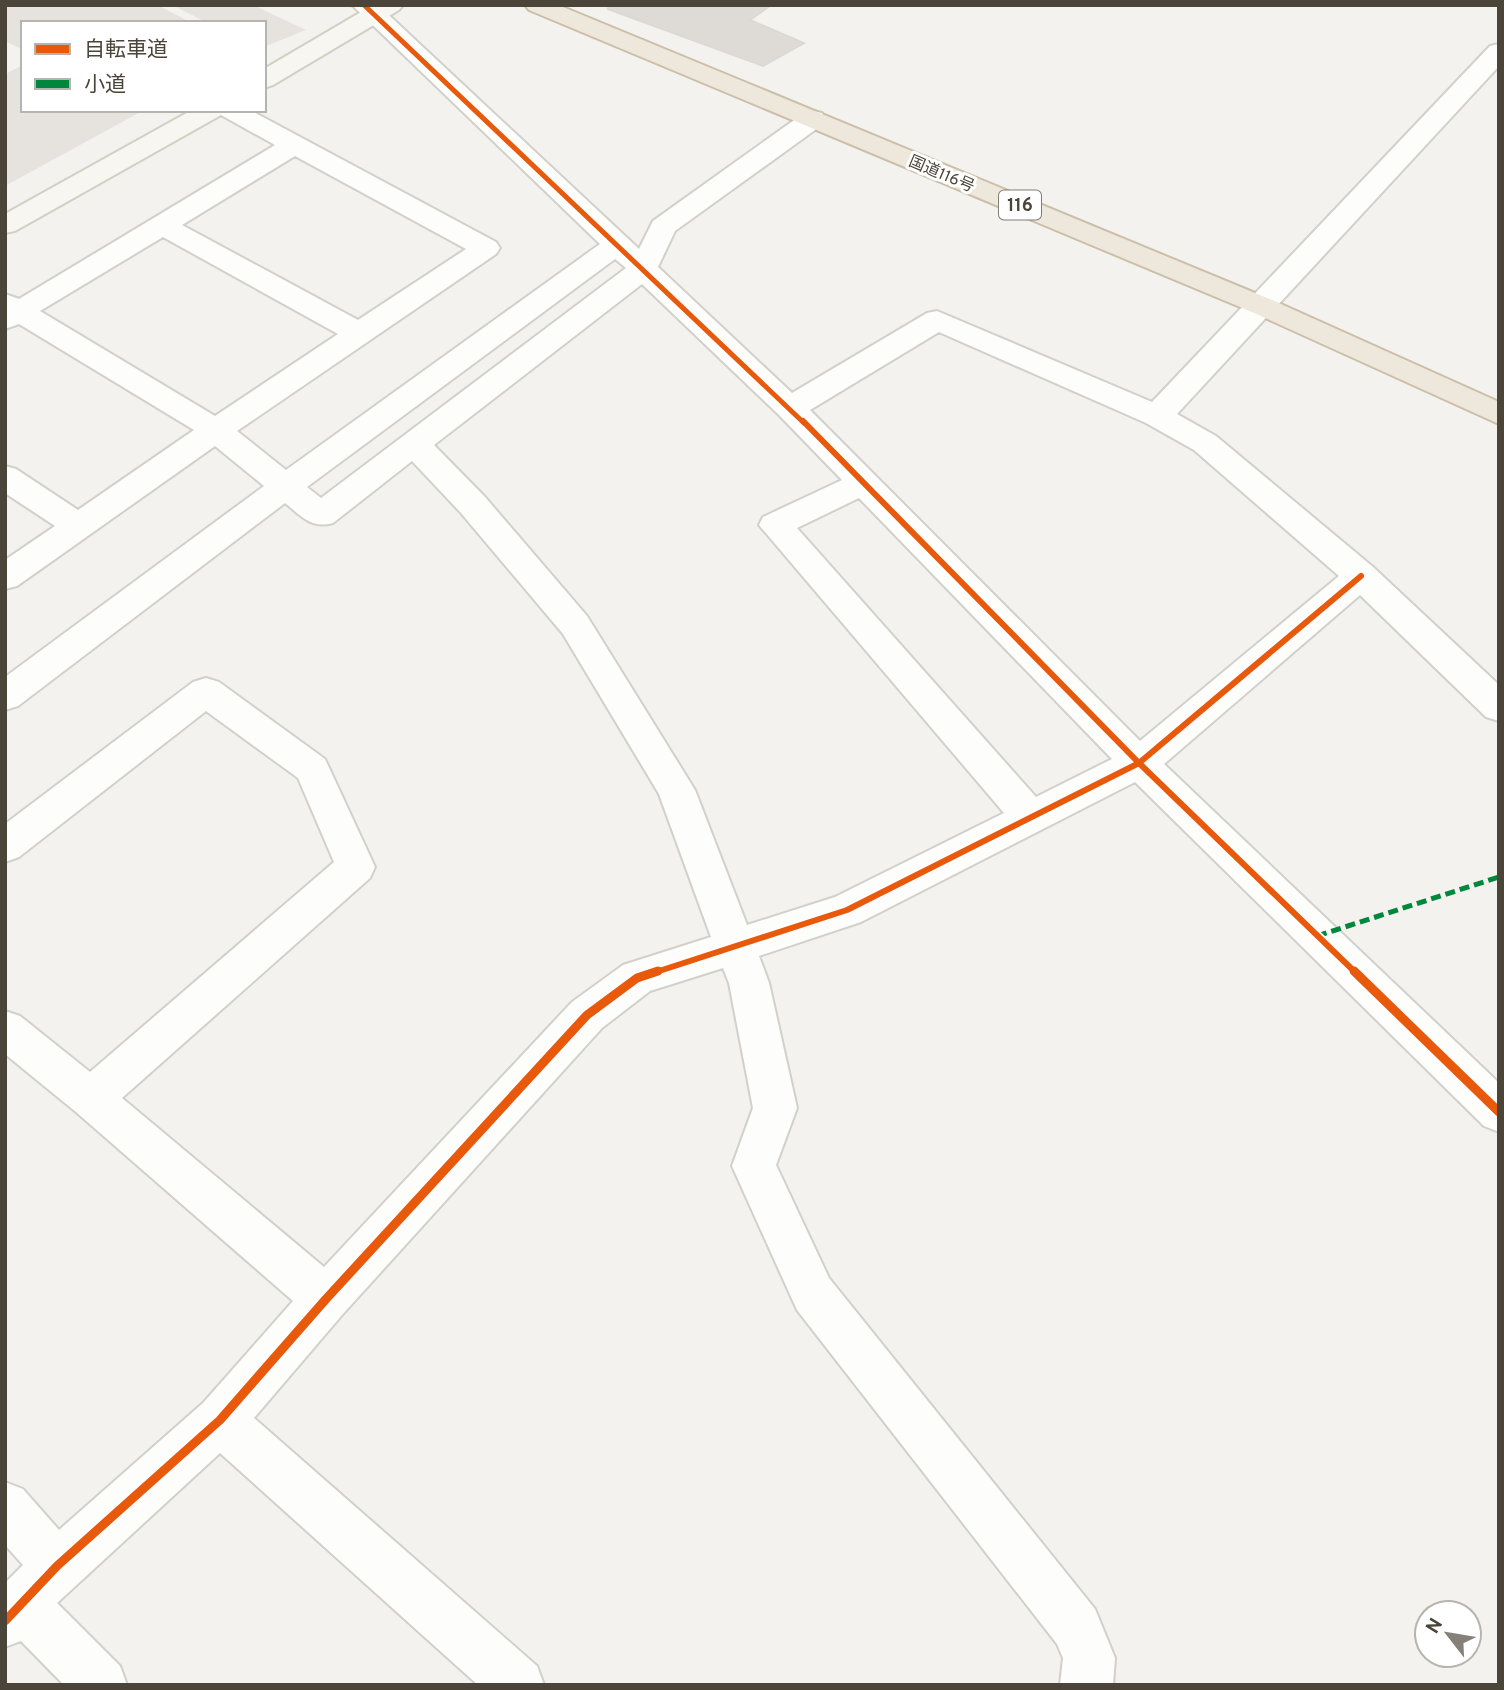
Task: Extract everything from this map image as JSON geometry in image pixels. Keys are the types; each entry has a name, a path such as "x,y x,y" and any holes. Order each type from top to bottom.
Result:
{"highway":[{"name":"国道116号","path":"537,5 1262,306 1499,414"}],"street":[{"path":"266,79 377,8 616,245 790,408 1139,763 1499,1112"},
{"path":"1157,416 1499,51"},
{"path":"5,225 208,112"},
{"path":"5,577 216,430 486,248 234,112"},
{"path":"10,311 216,430 321,515 643,270 663,227 813,119"},
{"path":"10,311 162,225 293,145"},
{"path":"162,225 359,334"},
{"path":"5,696 616,245"},
{"path":"790,408 937,320 1157,416 1205,443 1361,576 1499,706"},
{"path":"414,444 473,505 575,625 676,790 748,983 775,1108 754,1166 813,1294 1077,1627 1089,1658 1086,1685"},
{"path":"5,477 79,526"},
{"path":"863,483 775,526 1031,818"},
{"path":"101,1685 13,1613 57,1566 220,1420 326,1299 587,1015 637,978 847,910 1139,763 1361,576"},
{"path":"5,846 206,692 312,769 356,867 91,1098"},
{"path":"5,1029 91,1098 326,1299"},
{"path":"220,1420 518,1685"},
{"path":"5,1507 57,1566"}],"shaded area":[{"path":"5,5 157,5 188,21 21,21 21,49 5,41"},
{"path":"172,5 253,5 306,30 266,46 266,21 204,21"},
{"path":"21,66 21,112 140,112 5,186 5,74"}],"building":[{"path":"609,5 771,5 750,20 804,43 763,66 608,9"}],"marked path":[{"path":"1317,936 1499,877"}],"cycle path":[{"path":"364,5 790,408 1139,763 1499,1112"},
{"path":"5,1621 57,1566 220,1420 326,1299 587,1015 637,978 847,910 1139,763 1361,576"}]}
